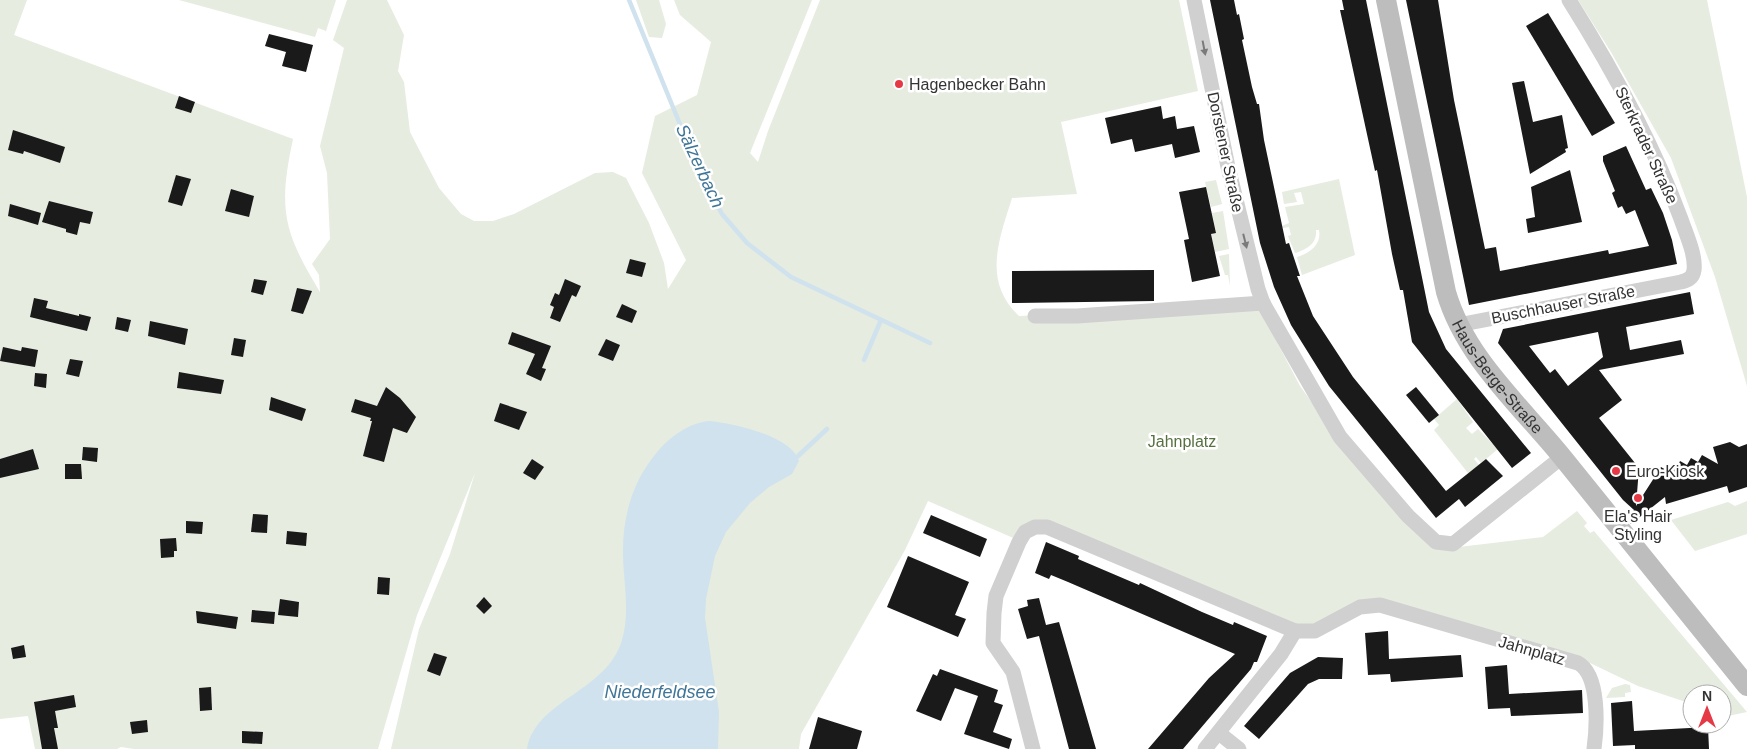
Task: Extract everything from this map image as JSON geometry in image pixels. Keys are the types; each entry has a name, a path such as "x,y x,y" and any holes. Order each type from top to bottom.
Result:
{"main road":[{"name":"Haus-Berge-Straße","path":"1386,0 1446,292 1458,325 1478,356 1747,686"}],"street":[{"name":"Dorstener Straße","path":"1194,0 1242,230 1263,303"},
{"name":"Sterkrader Straße","path":"1569,0 1610,66 1647,138 1683,225 1694,270 1688,280 1669,284"},
{"name":"Buschhauser Straße","path":"1458,325 1669,284"},
{"path":"1035,316 1077,316 1263,303 1340,437 1408,516 1436,542 1454,544 1562,457"},
{"name":"Jahnplatz","path":"1033,749 1013,672 993,643 996,596 1019,542 1025,532 1036,527 1047,527 1295,631 1315,631 1360,607 1380,605 1578,663 1589,674 1593,688 1596,725 1594,749"},
{"path":"1205,749 1281,654 1295,631"},
{"path":"1219,733 1239,749"}],"green space":[{"path":"0,0 27,0 14,35 293,139 286,184 285,202 287,219 298,252 320,292 319,275 312,264 330,239 327,173 320,146 344,48 333,40 347,0 387,0 404,35 398,71 404,82 410,132 439,188 461,214 474,221 493,221 514,214 595,173 613,172 626,178 649,223 664,263 668,289 686,260 642,173 655,116 697,95 711,42 680,15 674,0 812,0 750,153 758,162 768,131 820,0 1179,0 1198,91 1061,122 1077,194 1012,198 1002,229 997,260 1000,289 1008,303 1019,316 1258,306 1300,386 1338,439 1404,516 1459,547 1543,537 1577,511 1587,523 1584,526 1590,533 1594,531 1723,684 1682,684 1682,701 1638,686 1590,663 1381,603 1313,629 1296,628 1048,525 1018,540 928,501 905,550 801,734 799,749 391,749 419,629 450,554 475,473 417,615 378,749 134,749 121,747 117,749 35,749 28,716 0,719"},
{"path":"179,0 336,0 326,31 318,28 315,37"},
{"path":"636,0 659,0 666,24 662,38 649,37"},
{"path":"1578,0 1707,0 1747,197 1747,386 1715,277 1671,158 1611,52"},
{"path":"1339,179 1355,255 1302,275 1297,257 1306,253 1317,244 1319,230 1316,230 1315,239 1310,245 1295,253 1288,236 1291,235 1289,227 1283,228 1282,226 1289,223 1285,207 1304,204 1301,192 1294,193 1297,202 1284,204 1282,192"},
{"path":"1216,180 1222,204 1211,207 1205,182"},
{"path":"1223,211 1229,249 1215,252 1211,234 1216,232 1212,213"},
{"path":"1229,254 1230,286 1228,275 1225,275 1219,256"},
{"path":"1457,399 1473,422 1466,428 1472,434 1478,429 1498,449 1481,463 1476,457 1474,459 1479,465 1468,473 1434,430 1439,425 1434,419"},
{"path":"1747,501 1747,534 1695,551 1671,520 1728,502 1735,506"},
{"path":"1625,684 1630,685 1631,692 1625,693 1625,697 1606,698 1612,688"},
{"path":"1732,694 1747,712 1732,715"}],"water":[{"name":"Niederfeldsee","path":"709,421 746,428 774,438 794,452 799,461 792,474 769,487 750,503 726,532 715,556 706,599 705,618 719,712 718,749 527,749 533,732 543,719 602,672 614,658 622,640 626,620 623,557 624,528 630,501 641,475 658,451 675,435 694,424"}],"building":[{"path":"1210,0 1234,0 1237,15 1239,14 1244,39 1242,40 1252,87 1257,104 1259,104 1264,140 1286,244 1289,243 1300,276 1297,276 1313,316 1353,377 1446,491 1486,459 1503,476 1465,507 1459,499 1436,518 1329,386 1291,325 1274,287 1260,243"},
{"path":"1342,0 1366,0 1429,312 1446,349 1531,453 1512,468 1412,342 1403,290 1400,290 1392,254 1377,170 1375,171 1340,10 1344,10"},
{"path":"1406,0 1438,0 1454,100 1485,249 1496,247 1500,271 1608,250 1609,254 1649,246 1635,210 1626,214 1622,206 1618,208 1612,193 1615,191 1603,161 1603,156 1626,146 1646,190 1651,188 1663,213 1672,240 1677,264 1469,305"},
{"path":"1548,13 1615,123 1592,136 1526,26"},
{"path":"269,34 313,45 306,72 282,66 286,52 265,46"},
{"path":"1524,81 1533,122 1562,115 1568,148 1565,149 1566,152 1530,174 1512,83"},
{"path":"179,96 195,102 191,113 175,108"},
{"path":"1161,106 1163,119 1175,116 1177,129 1194,126 1200,152 1175,158 1172,144 1135,152 1132,139 1111,144 1105,118"},
{"path":"13,130 65,147 60,163 24,151 23,154 8,150"},
{"path":"1570,170 1582,222 1528,233 1526,219 1535,217 1531,187"},
{"path":"176,175 191,179 182,206 168,202"},
{"path":"1206,187 1216,233 1211,234 1220,276 1192,282 1184,240 1189,239 1179,192"},
{"path":"231,189 254,196 249,217 225,211"},
{"path":"49,201 93,212 90,224 80,222 77,235 66,232 66,229 42,222"},
{"path":"10,204 41,213 38,225 8,216"},
{"path":"630,259 646,263 642,277 626,273"},
{"path":"1154,270 1154,301 1012,303 1012,271"},
{"path":"254,279 267,281 263,295 251,292"},
{"path":"565,279 581,286 576,297 572,295 560,322 550,318 554,307 550,305 555,293 559,295"},
{"path":"297,288 312,291 303,314 291,311"},
{"path":"1690,292 1694,314 1626,327 1630,350 1681,340 1684,354 1599,370 1622,400 1599,418 1639,468 1636,506 1661,467 1666,470 1670,464 1677,468 1680,461 1687,465 1691,458 1698,462 1702,455 1718,464 1713,447 1730,442 1739,447 1747,444 1747,487 1729,493 1727,486 1666,504 1665,497 1631,524 1628,520 1634,510 1623,500 1498,343 1503,329","holes":["1598,332 1603,357 1568,386 1555,369 1550,373 1529,346"]},
{"path":"34,298 48,301 46,308 91,317 87,331 30,317"},
{"path":"622,304 637,311 632,323 616,317"},
{"path":"117,317 131,320 128,332 115,329"},
{"path":"150,321 188,329 185,345 148,336"},
{"path":"512,332 551,346 542,368 546,369 541,381 526,374 535,354 508,344"},
{"path":"234,338 246,340 243,357 231,355"},
{"path":"606,339 620,345 613,361 598,355"},
{"path":"3,347 21,351 22,347 38,350 35,367 0,361"},
{"path":"70,359 83,361 79,377 66,374"},
{"path":"179,372 224,380 221,394 177,388"},
{"path":"35,373 47,374 46,388 34,386"},
{"path":"386,387 400,398 416,417 407,433 393,428 384,462 363,456 372,421 370,421 371,418 351,412 355,399 377,406"},
{"path":"1416,387 1439,415 1429,423 1406,395"},
{"path":"271,397 306,409 302,421 269,410"},
{"path":"500,403 527,412 519,430 494,421"},
{"path":"83,447 98,448 97,462 82,460"},
{"path":"33,449 39,469 0,478 0,459"},
{"path":"532,459 544,467 535,480 523,473"},
{"path":"65,464 81,464 82,479 65,479"},
{"path":"253,514 268,515 267,533 251,532"},
{"path":"931,515 987,539 980,557 923,533"},
{"path":"186,521 203,522 202,534 186,533"},
{"path":"287,531 307,533 306,546 286,544"},
{"path":"176,538 177,551 174,551 174,557 161,558 160,539"},
{"path":"1046,542 1079,556 1078,559 1139,585 1140,583 1202,612 1233,625 1234,622 1267,636 1257,662 1254,662 1251,669 1183,749 1148,749 1209,678 1235,654 1051,575 1049,579 1035,573"},
{"path":"908,556 969,582 955,615 966,619 958,637 887,607"},
{"path":"378,577 390,578 389,595 377,594"},
{"path":"484,597 492,606 484,614 476,606"},
{"path":"1039,598 1046,625 1059,622 1096,749 1069,749 1039,636 1027,639 1018,609 1028,606 1027,600"},
{"path":"280,599 299,602 298,617 278,615"},
{"path":"252,610 275,612 274,624 251,622"},
{"path":"196,611 238,617 236,629 197,623"},
{"path":"1388,631 1389,659 1461,655 1463,677 1391,682 1390,674 1368,675 1365,633"},
{"path":"24,645 26,657 13,659 11,648"},
{"path":"434,653 447,657 440,676 427,671"},
{"path":"1318,657 1343,658 1342,679 1319,679 1308,684 1259,739 1244,726 1290,673"},
{"path":"1507,665 1509,694 1582,690 1583,713 1511,716 1510,708 1488,709 1485,667"},
{"path":"940,669 998,690 994,702 1003,705 993,732 1012,739 1009,749 964,734 978,696 955,688 941,721 916,711 933,674 937,676"},
{"path":"211,687 212,710 200,711 199,688"},
{"path":"74,695 76,707 55,711 58,728 54,728 58,749 42,749 34,702"},
{"path":"1632,701 1634,731 1682,728 1682,734 1708,734 1709,749 1635,749 1635,745 1613,746 1611,703"},
{"path":"818,717 862,731 857,749 809,749"},
{"path":"147,720 148,732 132,734 130,722"},
{"path":"242,731 263,732 262,744 242,743"}],"waterway":[{"name":"Sälzerbach","path":"629,0 700,173 722,214 747,243 791,277 930,343"},
{"path":"864,360 881,320"},
{"path":"798,456 827,429"}],"place":[{"name":"Hagenbecker Bahn","path":"899,84"},
{"name":"Euro-Kiosk","path":"1616,471"},
{"name":"Ela's Hair Styling","path":"1638,498"}]}
